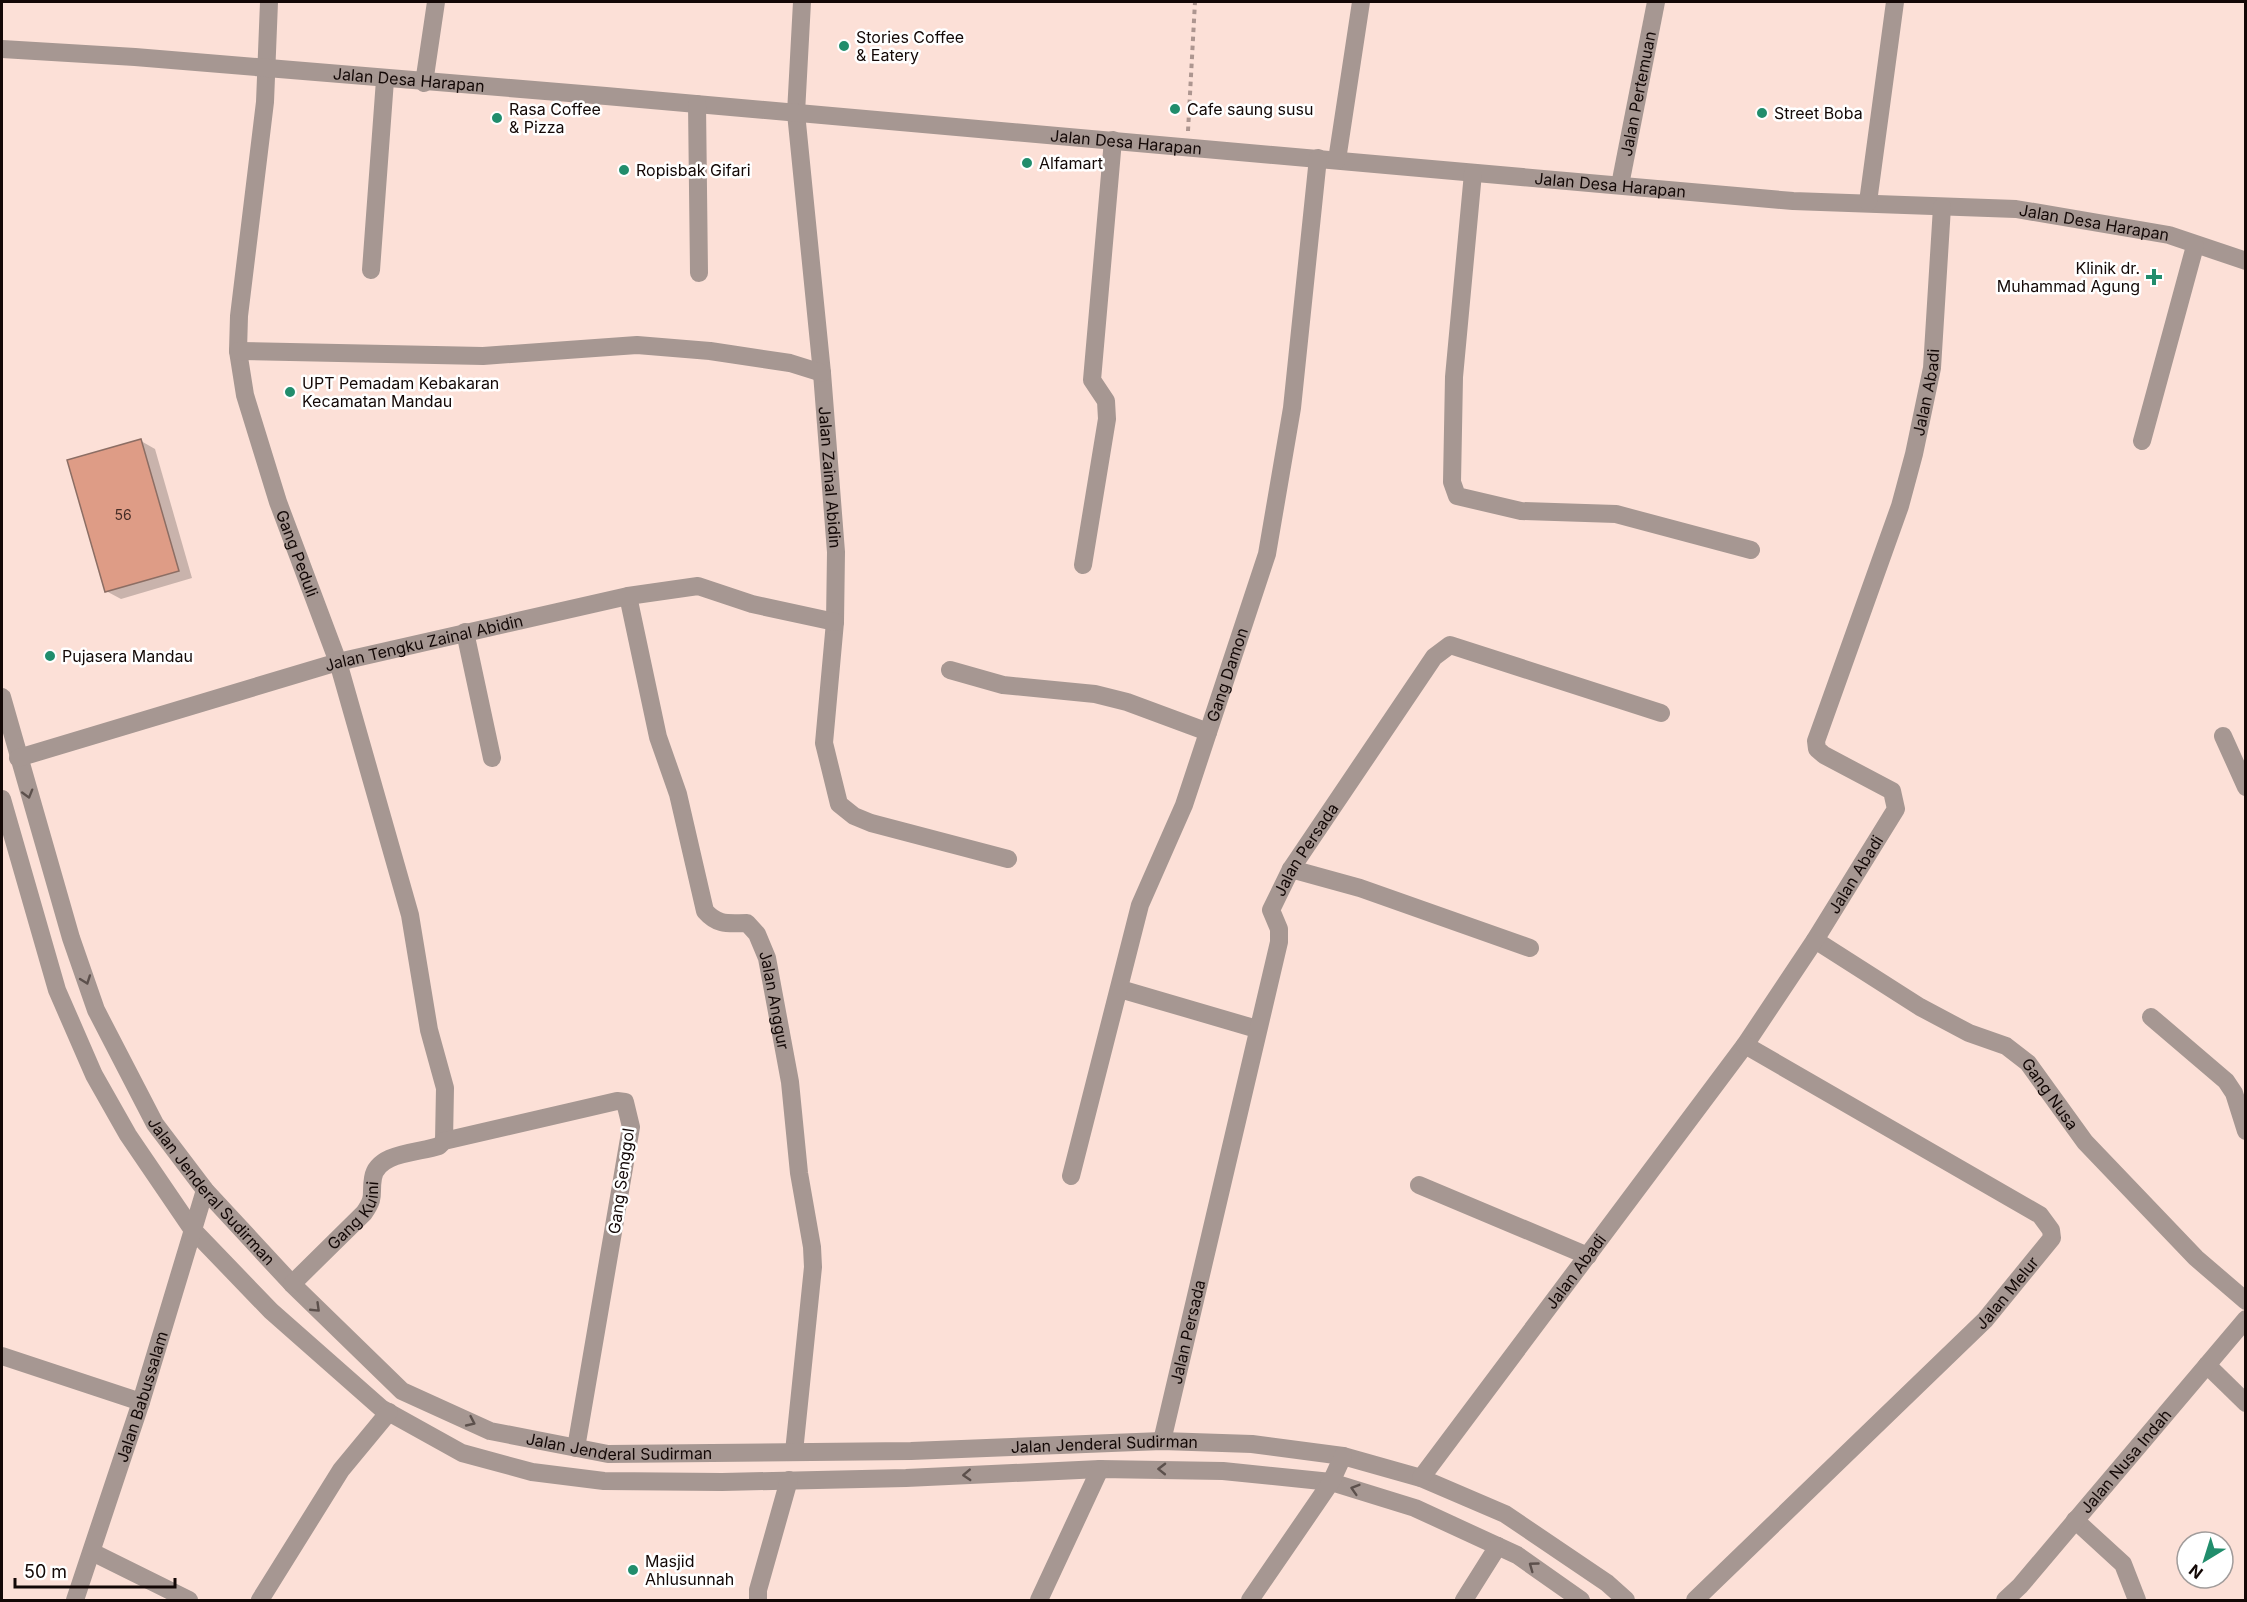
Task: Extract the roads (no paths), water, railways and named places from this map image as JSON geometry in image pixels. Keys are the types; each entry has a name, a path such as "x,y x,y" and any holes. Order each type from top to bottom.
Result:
{"street":[{"name":"Gang Peduli","path":"269,2 266,69 238,351 246,395 278,502 338,662 410,915 429,1030 446,1088 444,1141"},
{"path":"424,83 436,2"},
{"name":"Jalan Zainal Abidin","path":"802,2 796,113 822,373 836,552 835,622 824,743 839,804 854,816 871,823 1008,859"},
{"path":"1337,160 1361,2"},
{"name":"Jalan Pertemuan","path":"1620,185 1656,2"},
{"path":"1868,202 1895,2"},
{"name":"Jalan Desa Harapan","path":"2,49 135,57 385,80 697,104 1793,201 2016,209 2169,235 2195,246 2246,261"},
{"path":"371,270 385,80"},
{"path":"697,104 699,273"},
{"path":"1083,565 1107,419 1106,401 1092,380 1113,140"},
{"name":"Gang Damon","path":"1071,1176 1140,905 1184,805 1267,554 1292,408 1318,158"},
{"path":"1473,173 1454,377 1452,482 1457,496 1521,511 1616,514 1751,550"},
{"name":"Jalan Abadi","path":"1421,1478 1745,1045 1815,940 1896,809 1892,791 1824,755 1816,748 1816,741 1900,506 1914,454 1932,368 1942,207"},
{"path":"2142,441 2195,246"},
{"path":"238,351 483,356 637,345 710,351 790,363 822,373"},
{"name":"Jalan Tengku Zainal Abidin","path":"18,758 338,662 627,596 698,586 752,604 835,622"},
{"name":"Jalan Anggur","path":"627,596 658,737 678,794 705,911 713,921 725,925 747,923 757,934 767,958 790,1082 799,1173 812,1247 813,1267 794,1452"},
{"path":"465,632 492,758"},
{"name":"Jalan Persada","path":"1162,1441 1279,942 1279,929 1271,910 1291,869 1434,657 1450,645 1661,713"},
{"path":"950,670 1003,685 1095,694 1127,702 1208,732"},
{"name":"Jalan Jenderal Sudirman","path":"2,697 71,938 96,1010 155,1125 205,1190 292,1284 402,1390 490,1431 609,1454 911,1451 1162,1441 1252,1444 1343,1456 1421,1478 1505,1514 1607,1583 1626,1600"},
{"path":"2223,736 2246,786"},
{"name":"Jalan Jenderal Sudirman","path":"2,799 57,990 94,1075 128,1135 192,1229 271,1311 389,1412 462,1453 532,1472 603,1481 789,1480 1100,1468 1223,1471 1331,1482 1416,1508 1498,1546 1517,1555 1581,1600"},
{"path":"1291,869 1360,888 1530,948"},
{"name":"Gang Nusa","path":"1815,940 1920,1007 1969,1034 2006,1046 2028,1063 2085,1142 2196,1258 2246,1301"},
{"path":"1120,988 1257,1029"},
{"path":"2151,1017 2226,1081 2234,1093 2246,1131"},
{"name":"Jalan Melur","path":"1695,1600 1985,1320 2052,1238 2051,1230 2040,1215 1745,1045"},
{"name":"Gang Senggol","path":"444,1141 616,1101 625,1102 631,1127 576,1448"},
{"name":"Gang Kuini","path":"292,1284 364,1213 374,1200 372,1180 380,1164 386,1160 439,1146 444,1141"},
{"path":"1419,1185 1588,1256"},
{"name":"Jalan Babussalam","path":"75,1600 141,1402 205,1190"},
{"name":"Jalan Nusa Indah","path":"2005,1600 2020,1586 2246,1318"},
{"path":"2,1356 141,1402"},
{"path":"2207,1365 2246,1403"},
{"path":"260,1600 341,1470 389,1412"},
{"path":"1250,1600 1331,1482 1343,1456"},
{"path":"1039,1600 1100,1468"},
{"path":"758,1600 758,1590 789,1480"},
{"path":"2074,1520 2123,1564 2137,1600"},
{"path":"1464,1600 1498,1546"},
{"path":"92,1552 189,1600"}],"place":[{"name":"Stories Coffee & Eatery","path":"844,46"},
{"name":"Cafe saung susu","path":"1175,109"},
{"name":"Street Boba","path":"1762,113"},
{"name":"Rasa Coffee & Pizza","path":"497,118"},
{"name":"Alfamart","path":"1027,163"},
{"name":"Ropisbak Gifari","path":"624,170"},
{"name":"Klinik dr. Muhammad Agung","path":"2154,277"},
{"name":"UPT Pemadam Kebakaran Kecamatan Mandau","path":"290,392"},
{"name":"Pujasera Mandau","path":"50,656"},
{"name":"Masjid Ahlusunnah","path":"633,1570"}]}
